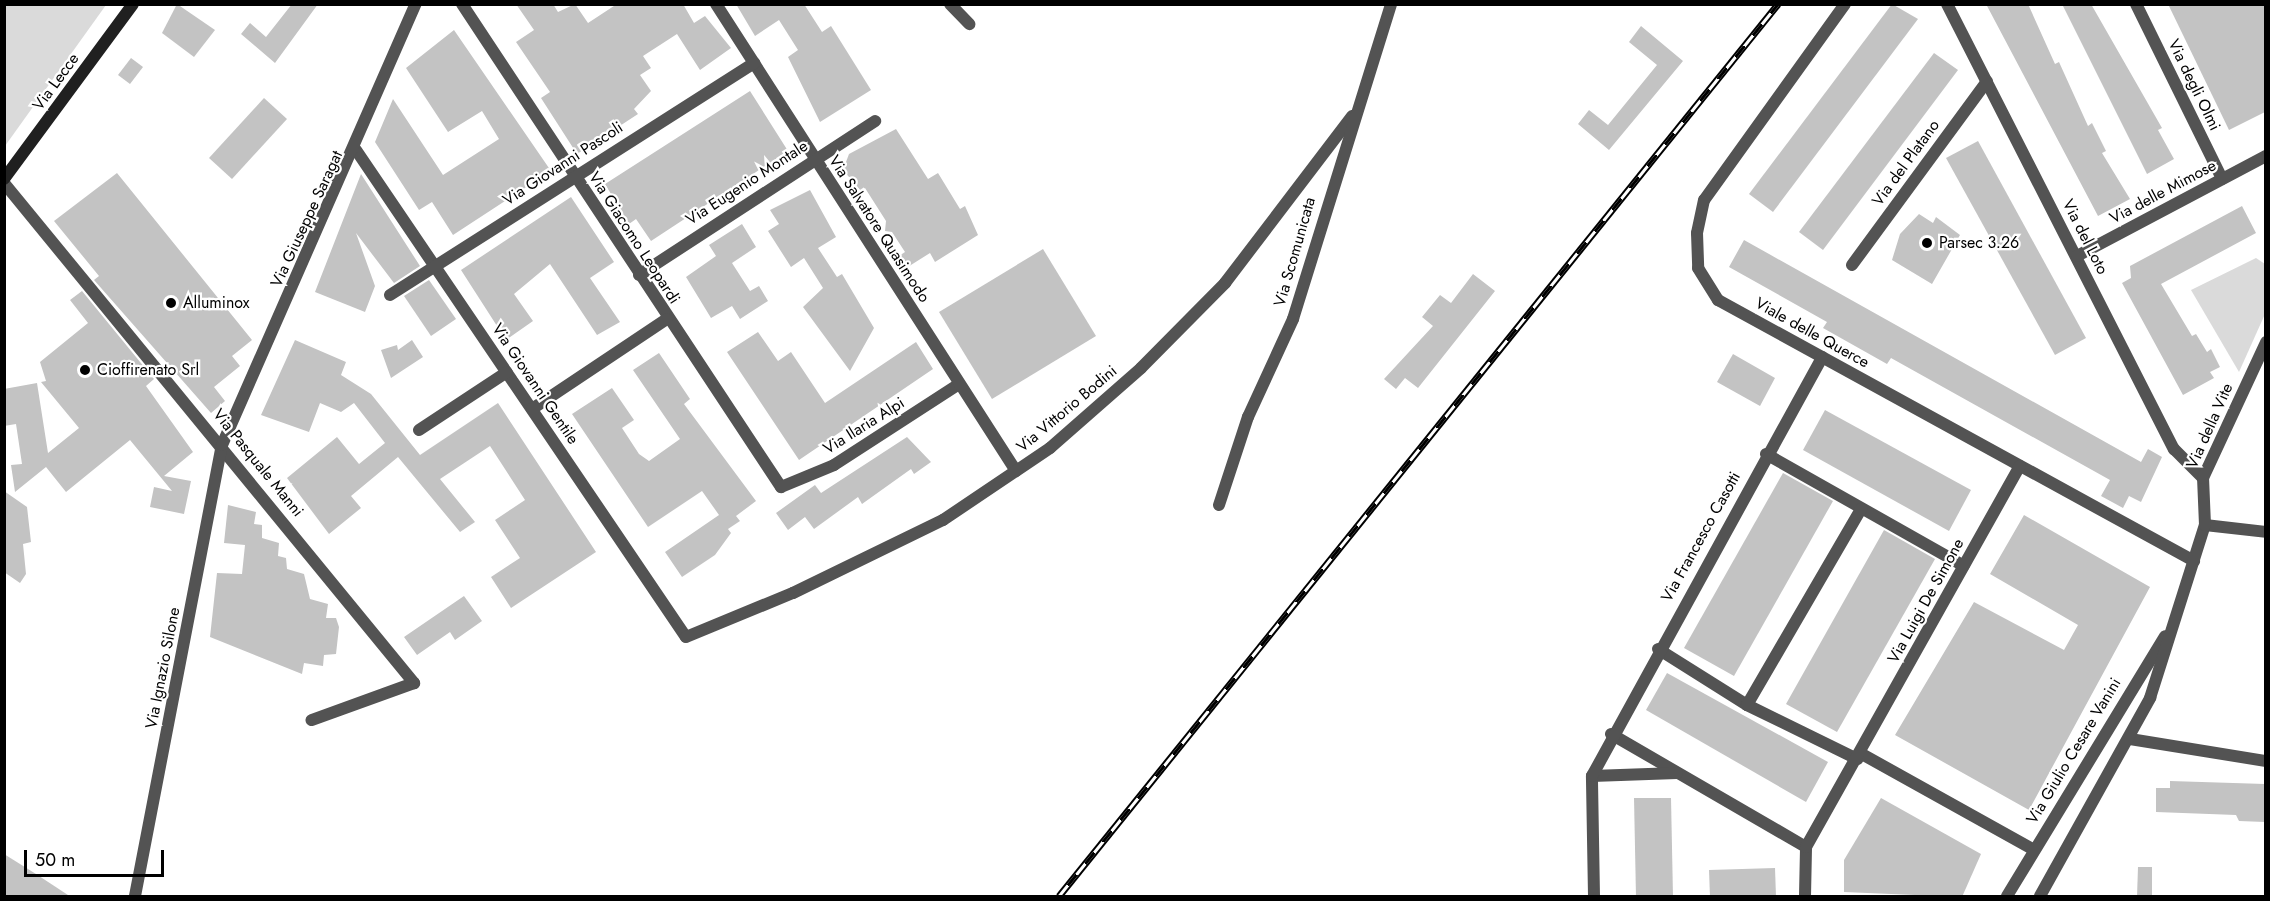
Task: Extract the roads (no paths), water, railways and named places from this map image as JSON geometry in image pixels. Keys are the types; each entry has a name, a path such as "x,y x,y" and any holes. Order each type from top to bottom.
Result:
{"main road":[{"name":"Via Lecce","path":"4,181 133,4"}],"street":[{"name":"Via Giuseppe Saragat","path":"222,445 356,150 416,4"},
{"name":"Via Giacomo Leopardi","path":"462,4 667,319 782,487"},
{"name":"Via Salvatore Quasimodo","path":"716,4 1016,471"},
{"path":"950,4 969,24"},
{"name":"Via Scomunicata","path":"1219,505 1248,417 1293,319 1353,116 1391,4"},
{"name":"Viale delle Querce","path":"1845,4 1704,200 1697,233 1698,268 1718,300 2194,561"},
{"name":"Via del Loto","path":"1947,4 2174,449 2203,478"},
{"name":"Via degli Olmi","path":"2136,4 2222,179"},
{"name":"Via Giovanni Pascoli","path":"390,295 436,268 574,176 754,63"},
{"name":"Via del Platano","path":"1852,265 1987,81"},
{"name":"Via Vittorio Bodini","path":"686,637 793,593 943,520 1016,471 1141,368 1225,283 1353,116"},
{"name":"Via Eugenio Montale","path":"639,275 875,121"},
{"name":"Via Giovanni Gentile","path":"356,150 686,637"},
{"name":"Via delle Mimose","path":"2077,256 2265,156"},
{"name":"Via Pasquale Manni","path":"4,181 414,682 312,720"},
{"path":"532,409 667,319"},
{"name":"Via della Vite","path":"2173,625 2205,525 2203,478 2265,342"},
{"name":"Via Francesco Casotti","path":"1594,897 1592,776 1611,734 1822,357"},
{"path":"419,430 507,372"},
{"name":"Via Ilaria Alpi","path":"782,487 834,465 959,384"},
{"name":"Via Ignazio Silone","path":"135,897 222,445"},
{"path":"1766,454 1964,566"},
{"name":"Via Luigi De Simone","path":"1805,897 1806,847 1859,756 2019,466"},
{"path":"1747,705 1861,509"},
{"path":"2205,525 2265,532"},
{"path":"2040,897 2130,740 2173,625"},
{"name":"Via Giulio Cesare Vanini","path":"2007,897 2173,625"},
{"path":"1658,649 1747,705 1859,756 2034,850"},
{"path":"1611,734 1806,847"},
{"path":"2130,740 2265,761"},
{"path":"1592,776 1678,772"}],"railway":[{"path":"1059,896 1778,4"}],"place":[{"name":"Parsec 3.26","path":"1927,243"},
{"name":"Alluminox","path":"171,303"},
{"name":"Cioffirenato Srl","path":"85,370"}]}
